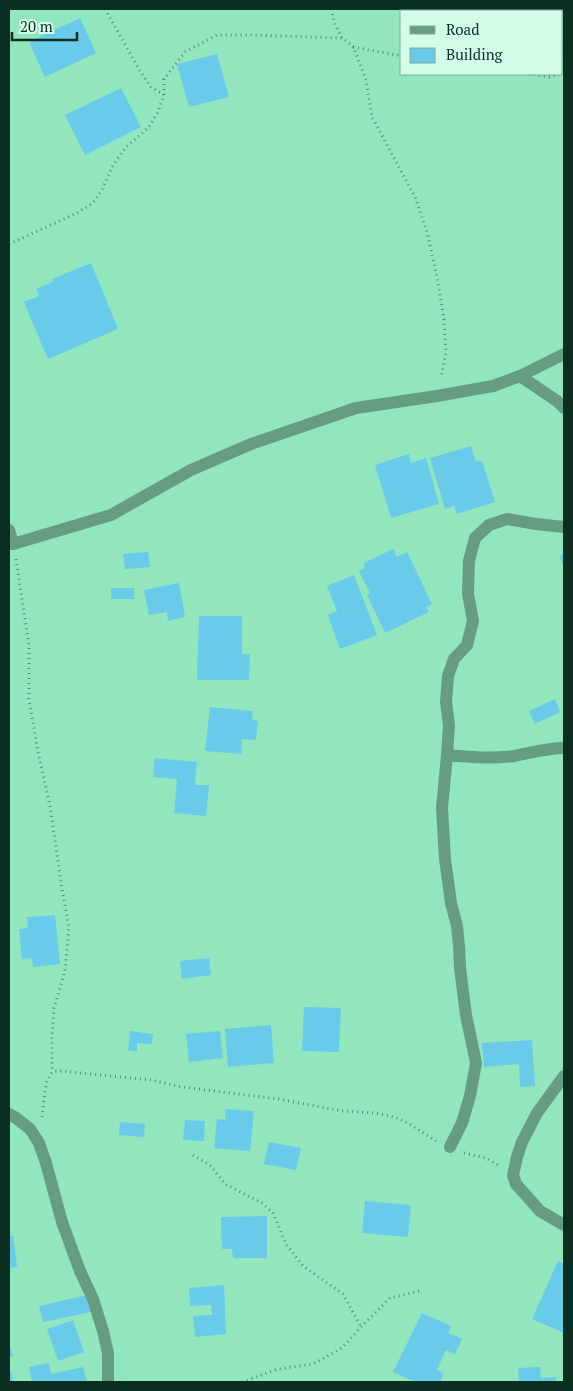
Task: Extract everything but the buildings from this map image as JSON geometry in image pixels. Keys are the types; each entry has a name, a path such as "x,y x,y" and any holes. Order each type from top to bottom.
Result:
{"street":[{"path":"9,530 11,544 111,515 191,470 251,444 356,408 493,386 520,376 564,354"},
{"path":"520,376 564,408"},
{"path":"450,1148 462,1123 470,1096 476,1063 466,1015 460,968 460,946 451,903 445,859 442,808 449,725 446,702 448,676 454,659 467,645 473,621 468,594 469,561 475,538 489,525 507,519 564,526"},
{"path":"446,754 476,758 513,756 553,748 564,748"},
{"path":"564,1076 538,1113 526,1135 517,1157 513,1175 516,1184 540,1211 564,1225"},
{"path":"9,1114 30,1129 39,1143 62,1222 80,1271 93,1299 103,1331 108,1353 108,1382"}],"path":[{"path":"105,9 140,71 151,87 164,95"},
{"path":"331,9 335,24 342,38 352,46 400,56"},
{"path":"9,244 75,214 93,203 102,190 112,167 125,148 149,127 158,112 164,95 164,79 185,52 217,35 342,38"},
{"path":"352,46 366,80 372,117 415,197 427,232 444,319 446,352 437,396"},
{"path":"536,75 549,77 556,75"},
{"path":"11,544 28,646 29,699 50,806 69,927 66,971 54,1008 52,1072 44,1091 39,1143"},
{"path":"52,1072 60,1071 150,1080 182,1087 278,1099 394,1118 408,1123 430,1138 450,1148 469,1155 486,1158 513,1175"},
{"path":"193,1155 211,1166 225,1184 262,1202 273,1213 286,1244 303,1266 343,1294 361,1327"},
{"path":"242,1382 278,1369 313,1364 342,1348 390,1298 420,1291"}]}
